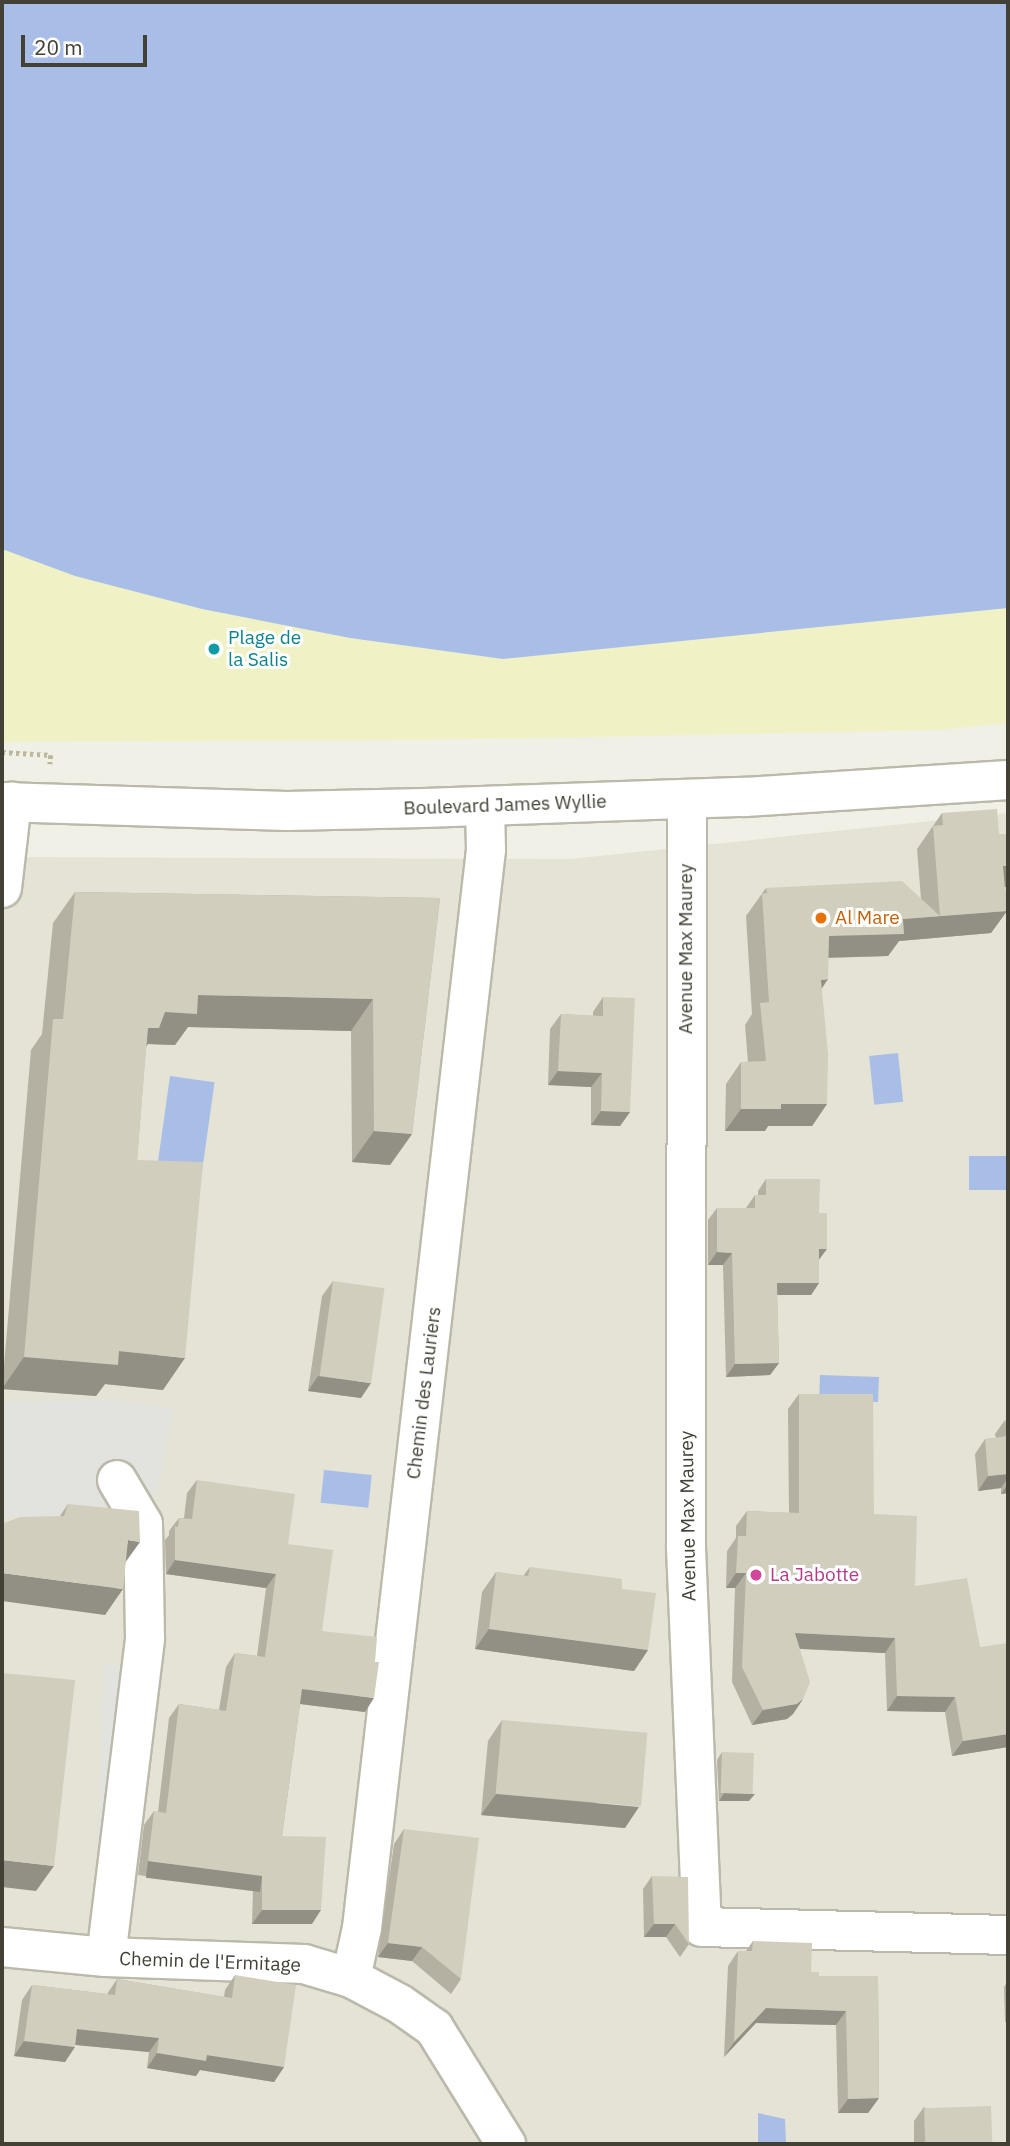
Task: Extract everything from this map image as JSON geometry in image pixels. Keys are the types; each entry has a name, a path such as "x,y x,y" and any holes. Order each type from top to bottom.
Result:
{"street":[{"name":"Boulevard James Wyllie","path":"7,802 287,811 687,799 1008,780"},
{"name":"Avenue Max Maurey","path":"687,799 686,1548 702,1927 1008,1935"},
{"path":"2,888 7,802"},
{"name":"Chemin des Lauriers","path":"351,1978 362,1928 485,864 485,806"},
{"path":"106,1957 145,1638 143,1524 117,1480"},
{"name":"Chemin de l'Ermitage","path":"2,1947 106,1957 304,1964 351,1978 400,2004 434,2028 506,2144"}],"shaded area":[{"path":"1008,813 1008,2144 2,2144 2,857 570,859"},
{"path":"114,1400 174,1408 151,1518 2,1517 2,1402"},
{"path":"104,1665 131,1666 122,1921 95,1920"}],"sand":[{"name":"Plage de la Salis","path":"2,549 75,576 202,609 350,638 503,659 1008,608 1008,723 937,730 476,739 2,742"}],"water":[{"path":"2,2 1008,2 1008,608 503,659 350,638 202,609 75,576 2,549"},
{"path":"898,1053 903,1102 874,1105 869,1056"},
{"path":"170,1076 215,1082 199,1192 155,1186"},
{"path":"969,1156 1008,1156 1008,1190 969,1190"},
{"path":"820,1375 879,1377 878,1402 819,1400"},
{"path":"324,1470 372,1475 368,1508 321,1503"},
{"path":"758,2113 785,2119 786,2144 758,2144"}],"building":[{"path":"997,809 999,834 1008,834 1008,866 1003,866 1007,911 903,919 904,934 829,936 828,979 821,980 828,1054 827,1104 781,1104 781,1109 741,1109 741,1062 766,1061 760,1003 769,1002 762,894 767,893 766,888 902,881 940,916 933,826 943,825 942,813"},
{"path":"75,892 440,898 412,1134 374,1131 373,999 198,995 197,1014 165,1012 159,1028 148,1028 137,1160 203,1162 185,1358 119,1351 118,1365 24,1357 53,1019 63,1019"},
{"path":"603,997 635,998 630,1112 601,1111 602,1073 558,1071 561,1014 603,1016"},
{"path":"766,1179 820,1179 819,1213 827,1213 827,1249 819,1249 819,1283 777,1283 779,1363 735,1364 732,1253 717,1252 717,1208 755,1208 755,1195 766,1195"},
{"path":"333,1281 384,1288 371,1383 320,1376"},
{"path":"799,1394 873,1394 874,1514 917,1516 915,1586 967,1578 980,1647 1008,1643 1008,1734 963,1741 955,1697 897,1696 895,1638 795,1633 810,1682 803,1699 797,1704 763,1710 742,1667 746,1573 736,1573 738,1536 746,1536 747,1511 799,1513"},
{"path":"1008,1436 1008,1474 988,1476 985,1439"},
{"path":"197,1480 295,1494 288,1544 333,1550 322,1631 377,1637 375,1662 379,1662 374,1698 302,1689 282,1836 326,1837 321,1910 262,1910 262,1876 148,1861 154,1811 166,1813 179,1704 226,1711 235,1653 265,1657 276,1574 175,1560 175,1526 178,1527 179,1518 192,1519"},
{"path":"68,1504 139,1511 140,1542 128,1540 123,1589 2,1573 2,1524 20,1517 64,1516"},
{"path":"530,1567 622,1579 622,1589 656,1593 648,1650 489,1629 496,1572 528,1576"},
{"path":"2,1673 75,1680 54,1866 2,1860"},
{"path":"502,1720 647,1733 641,1806 496,1794"},
{"path":"722,1752 754,1753 753,1794 721,1793"},
{"path":"404,1829 479,1838 461,1979 422,1947 388,1943"},
{"path":"652,1876 688,1877 689,1944 675,1924 654,1924"},
{"path":"753,1941 812,1943 811,1972 819,1972 819,1976 878,1976 879,2098 848,2099 846,2011 766,2008 734,2042 738,1951 752,1951"},
{"path":"235,1975 296,1985 284,2067 207,2055 206,2061 157,2053 159,2038 77,2029 75,2047 24,2041 32,1985 115,1995 117,1979 232,1998"},
{"path":"991,2106 992,2144 925,2144 924,2108"}],"place":[{"name":"Plage de la Salis","path":"214,649"},
{"name":"Al Mare","path":"821,918"},
{"name":"La Jabotte","path":"756,1575"}]}
